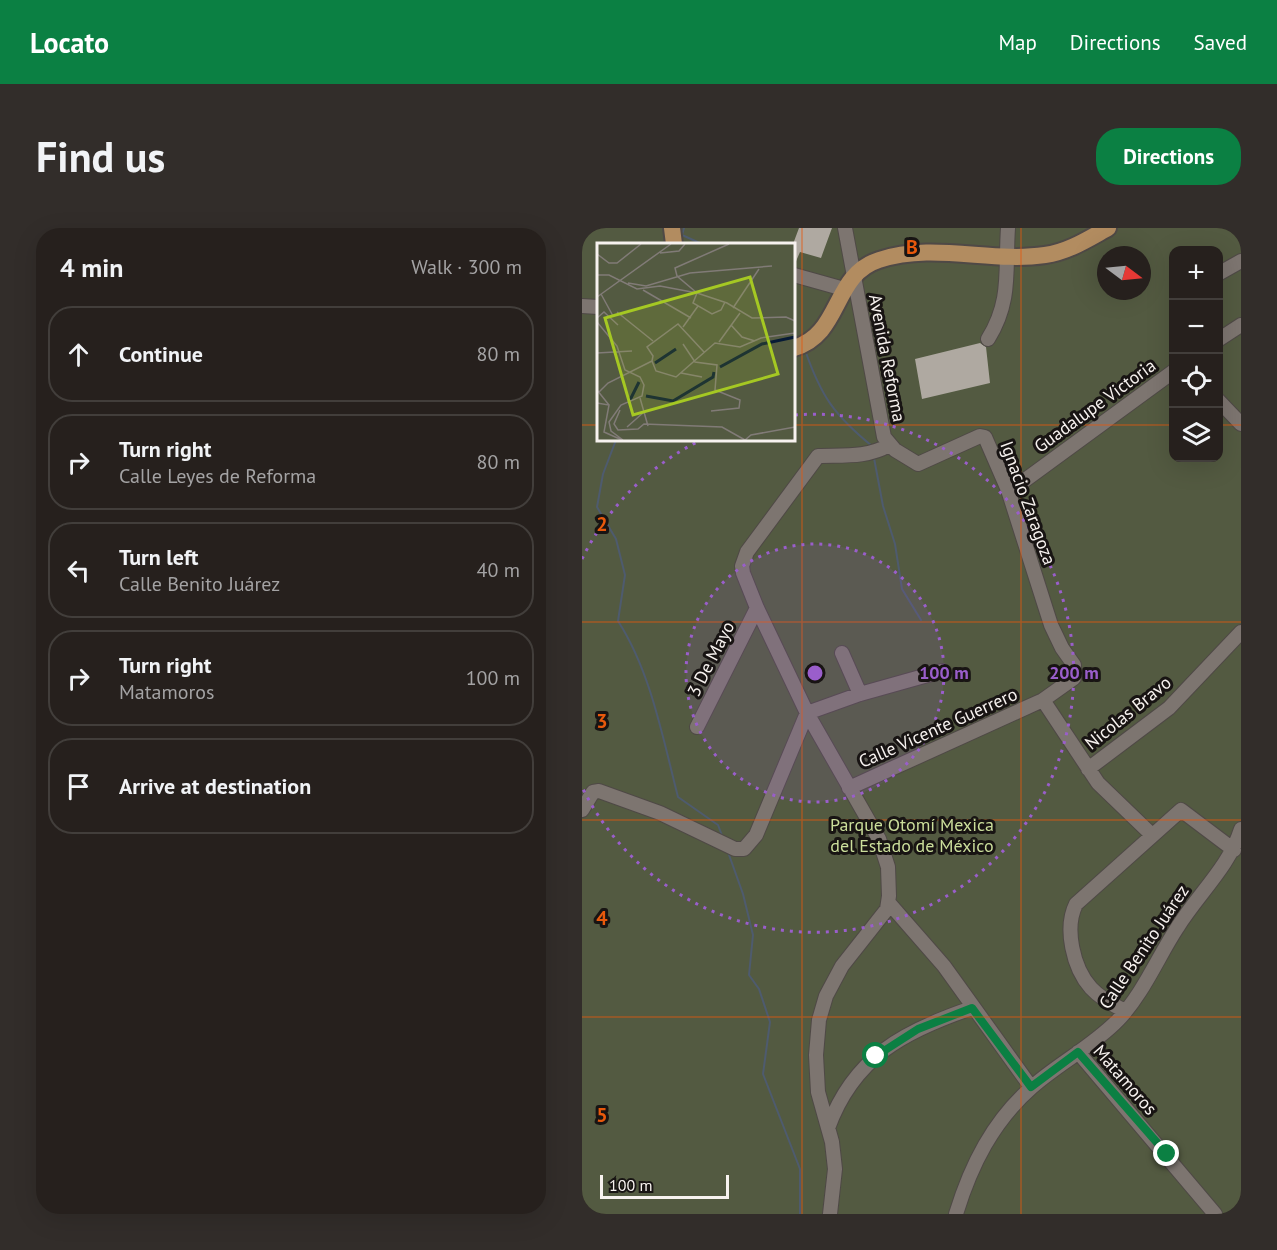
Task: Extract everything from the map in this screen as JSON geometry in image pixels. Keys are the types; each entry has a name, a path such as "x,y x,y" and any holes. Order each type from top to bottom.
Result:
{"main road":[{"path":"795,348 812,341 832,316 854,273 878,260 895,255 944,253 1046,255 1074,247 1108,228"}],"street":[{"name":"Avenida Reforma","path":"845,228 884,437 883,448"},
{"path":"988,339 995,328 1006,294 1008,228"},
{"path":"1223,272 1239,266"},
{"path":"795,275 844,289"},
{"path":"582,306 597,307"},
{"path":"1223,337 1241,325"},
{"name":"Guadalupe Victoria","path":"1008,490 1021,483 1169,374"},
{"path":"1223,405 1241,424"},
{"name":"Ignacio Zaragoza","path":"883,448 918,464 980,436 985,437 1008,490 1051,625 1062,648 1074,665 1074,675 1071,681"},
{"path":"830,1214 835,1170 828,1128 820,1104 816,1074 816,1041 821,1009 842,966 878,923 889,903 888,867 884,850 807,713 757,608 742,566 747,552 818,456 861,455 883,448"},
{"name":"3 De Mayo","path":"697,727 757,608"},
{"name":"Nicolas Bravo","path":"1088,769 1169,708 1241,632"},
{"path":"842,653 860,694"},
{"path":"582,810 594,791 609,794 735,849 746,848 756,834 807,713 860,694 942,671"},
{"name":"Calle Vicente Guerrero","path":"849,788 1043,700 1071,681"},
{"path":"1043,700 1098,783 1152,835"},
{"path":"1125,1011 1100,996 1085,981 1073,946 1071,919 1082,897 1181,810 1238,848"},
{"name":"Calle Benito Juárez","path":"956,1214 973,1166 987,1139 1031,1087 1078,1052 1125,1011 1178,926 1238,848 1241,829"},
{"path":"889,903 944,966 1031,1087"},
{"path":"828,1128 848,1085 876,1056 918,1029 972,1008"},
{"name":"Matamoros","path":"1078,1052 1215,1214"}],"green space":[{"name":"Parque Otomí Mexica del Estado de México","path":"582,228 1241,228 1241,1214 582,1214"}],"building":[{"path":"799,228 832,228 821,258 800,252 795,264 793,243"},
{"path":"980,343 986,347 990,383 922,399 915,359"}],"waterway":[{"path":"684,228 682,235 700,243"},
{"path":"805,350 830,404 872,446"},
{"path":"616,441 603,474 597,507 616,539 625,575 618,621 648,684 678,797 718,825 723,838"},
{"path":"874,458 883,506 895,544 902,589 921,620"},
{"path":"728,852 743,894 753,935 749,975 759,989 770,1022 763,1074 800,1169 800,1214"}],"route":[{"path":"876,1056 918,1029 972,1008 1031,1087 1078,1052 1167,1154"}]}
